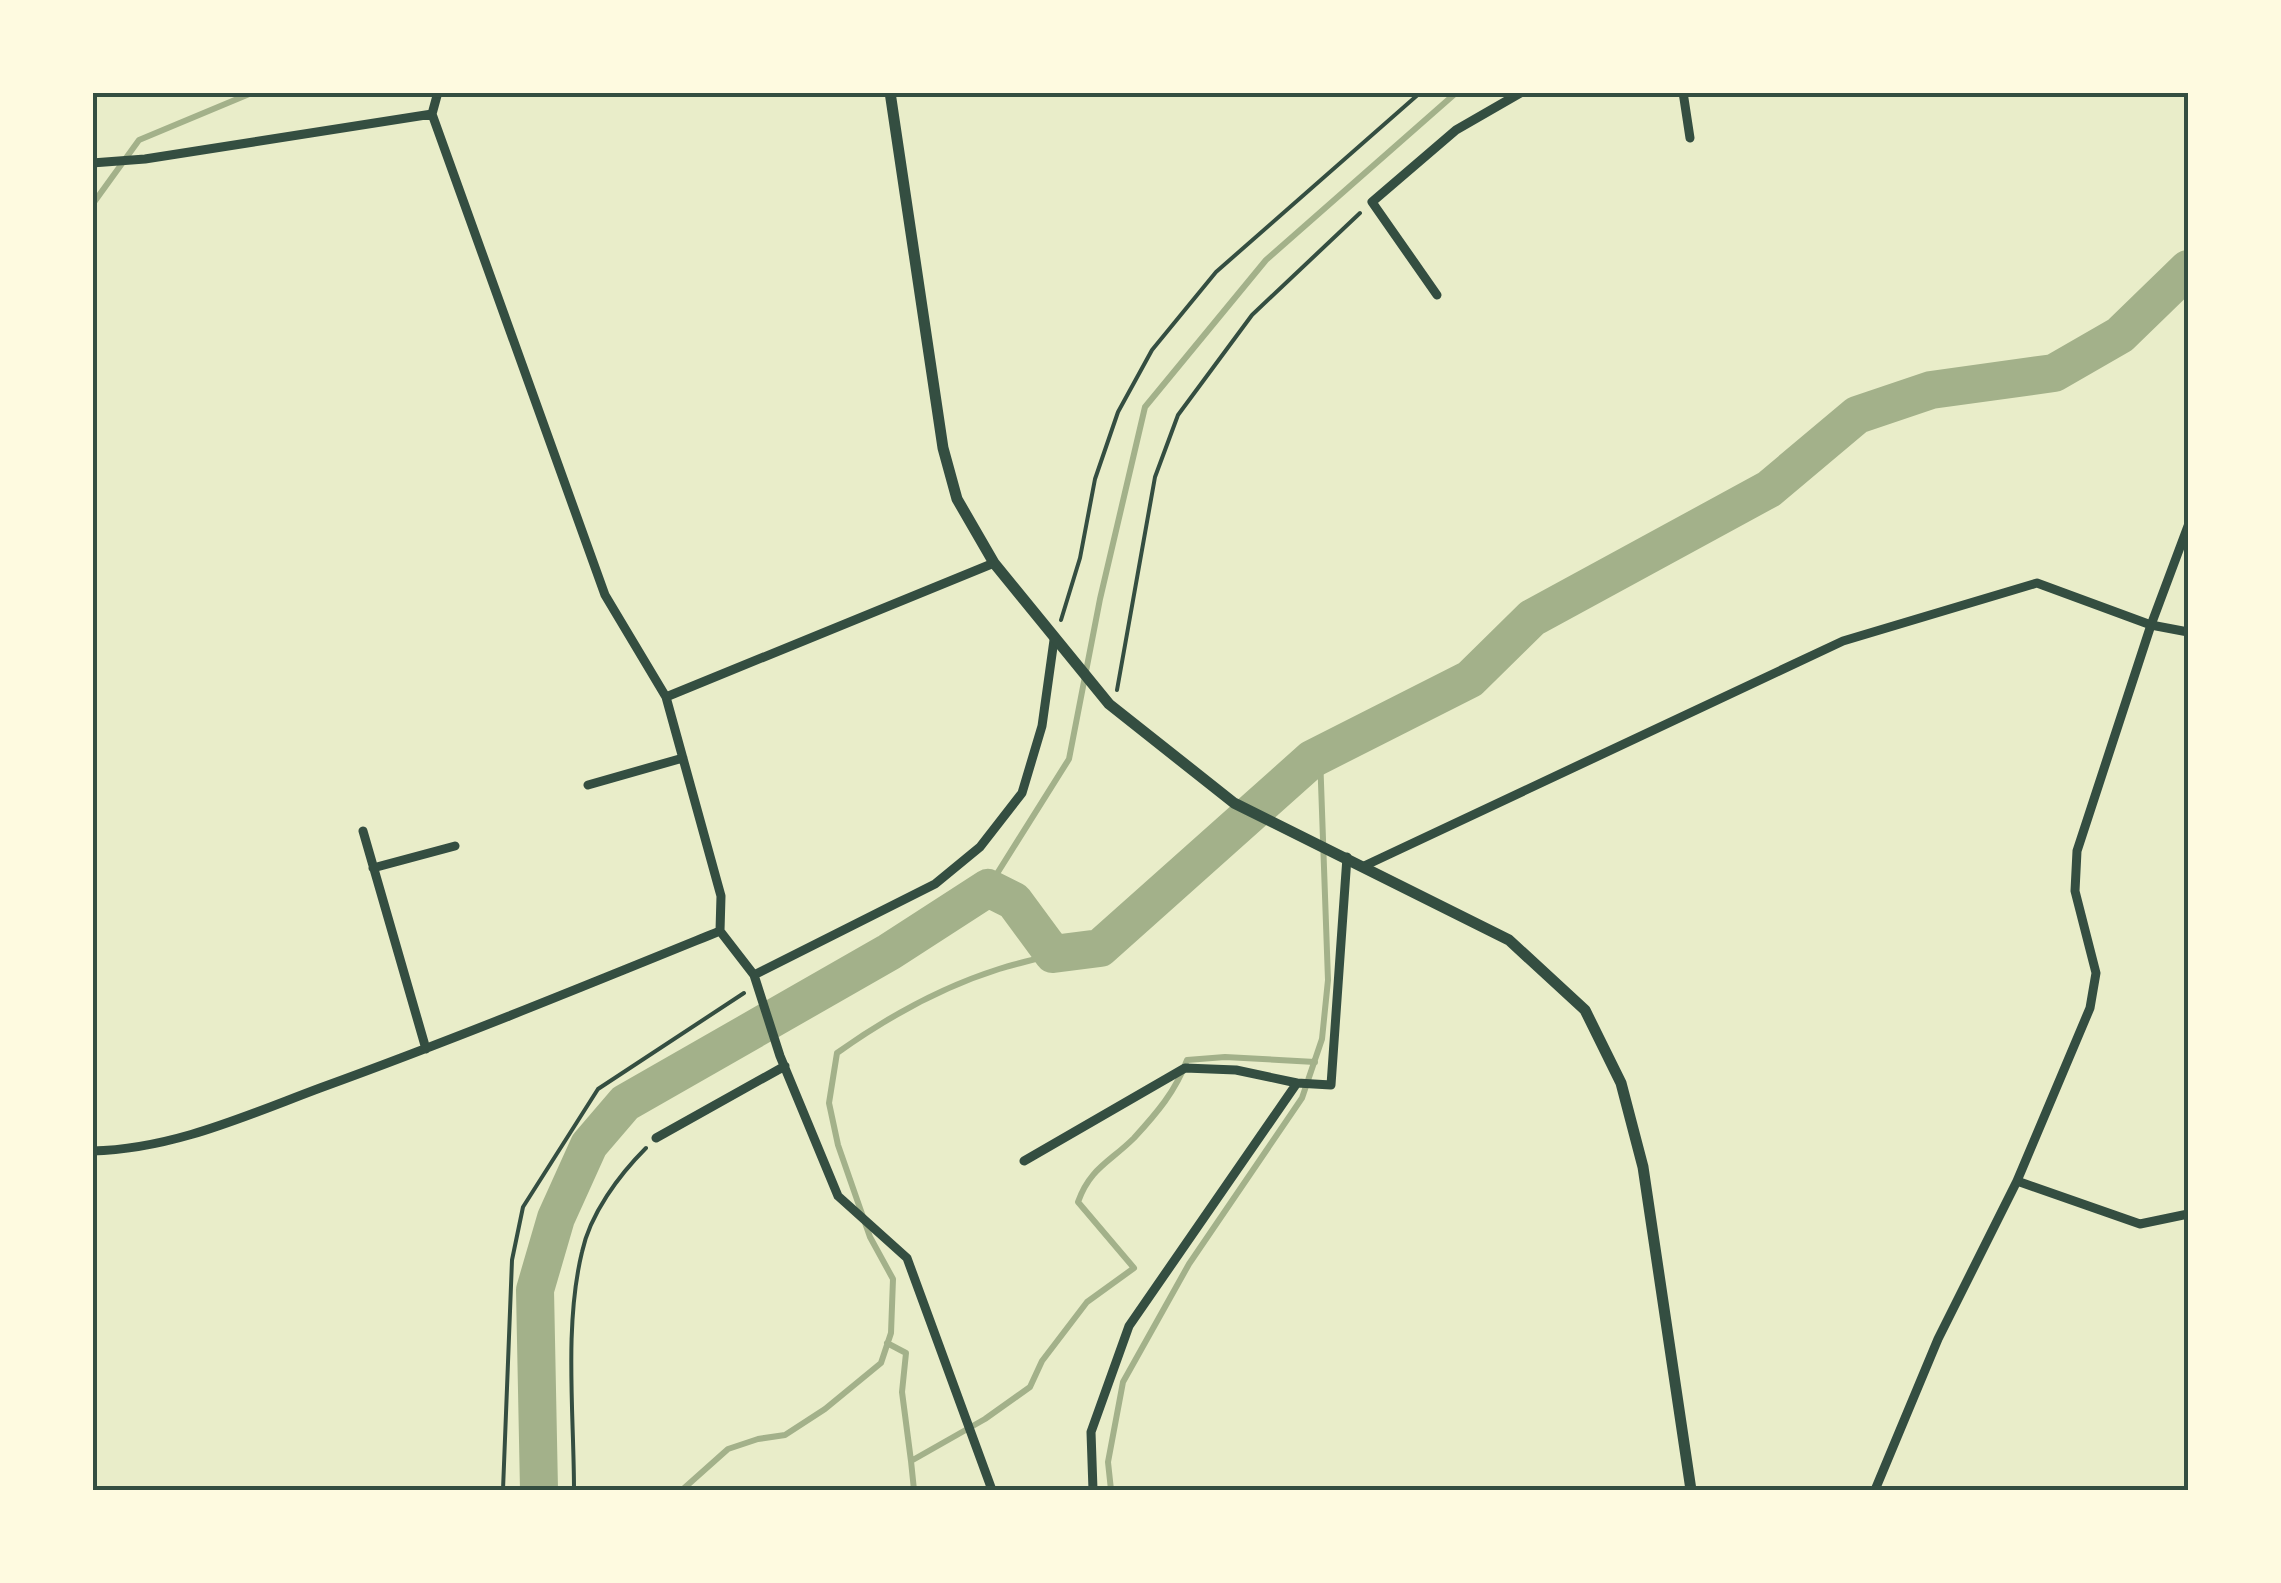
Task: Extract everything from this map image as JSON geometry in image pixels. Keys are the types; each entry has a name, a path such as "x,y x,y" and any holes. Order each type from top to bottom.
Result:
{"street":[{"path":"438,92 432,114 604,595 666,697 721,896 720,931 756,984 838,1196 907,1258 992,1490"},
{"path":"890,92 943,448 957,498 994,563 1113,707 1234,804 1510,940 1585,1010 1622,1082 1643,1167 1691,1490"},
{"path":"1437,295 1372,202 1456,130 1522,92"},
{"path":"1682,92 1690,138"},
{"path":"92,163 145,159 432,114"},
{"path":"1872,1490 1938,1339 2016,1181 2090,1008 2096,973 2075,891 2077,852 2151,625 2188,526"},
{"path":"666,697 994,563"},
{"path":"1362,868 1842,642 2036,583 2151,625 2188,632"},
{"path":"756,984 935,884 980,847 1022,793 1042,726 1058,644"},
{"path":"588,785 683,758"},
{"path":"363,831 426,1049"},
{"path":"373,868 454,846"},
{"path":"1024,1161 1185,1068 1236,1070 1296,1084 1331,1084 1348,857"},
{"path":"92,1151 176,1141 426,1049 720,931"},
{"path":"656,1138 783,1061"},
{"path":"1093,1490 1091,1432 1129,1326 1296,1084"},
{"path":"2016,1181 2140,1224 2188,1214"}],"path":[{"path":"1058,644 1080,558 1094,479 1118,412 1152,350 1216,272 1421,92"},
{"path":"1113,707 1154,477 1178,415 1252,316 1372,202"},
{"path":"504,1490 512,1260 522,1207 598,1090 756,984"},
{"path":"574,1490 573,1312 582,1249 616,1178 656,1138"}],"waterway":[{"path":"92,205 139,140 254,92"},
{"path":"988,888 1069,759 1100,599 1145,407 1266,260 1457,92"},
{"path":"539,1490 535,1290 556,1218 589,1145 625,1103 889,952 988,888 1014,901 1053,954 1100,948 1312,759 1470,679 1532,618 1769,489 1857,415 1931,390 2054,373 2120,335 2188,269"},
{"path":"1111,1490 1108,1462 1123,1382 1189,1264 1302,1098 1322,1039 1328,980 1320,755"},
{"path":"682,1490 728,1449 785,1435 825,1409 881,1363 891,1333 893,1279 870,1237 838,1145 829,1103 837,1053 936,994 978,976 1053,954"},
{"path":"914,1490 911,1461 985,1419 1030,1387 1042,1361 1087,1302 1134,1268 1078,1202 1095,1173 1158,1111 1187,1060 1225,1057 1315,1062"},
{"path":"887,1343 906,1353 902,1392 911,1461"}]}
